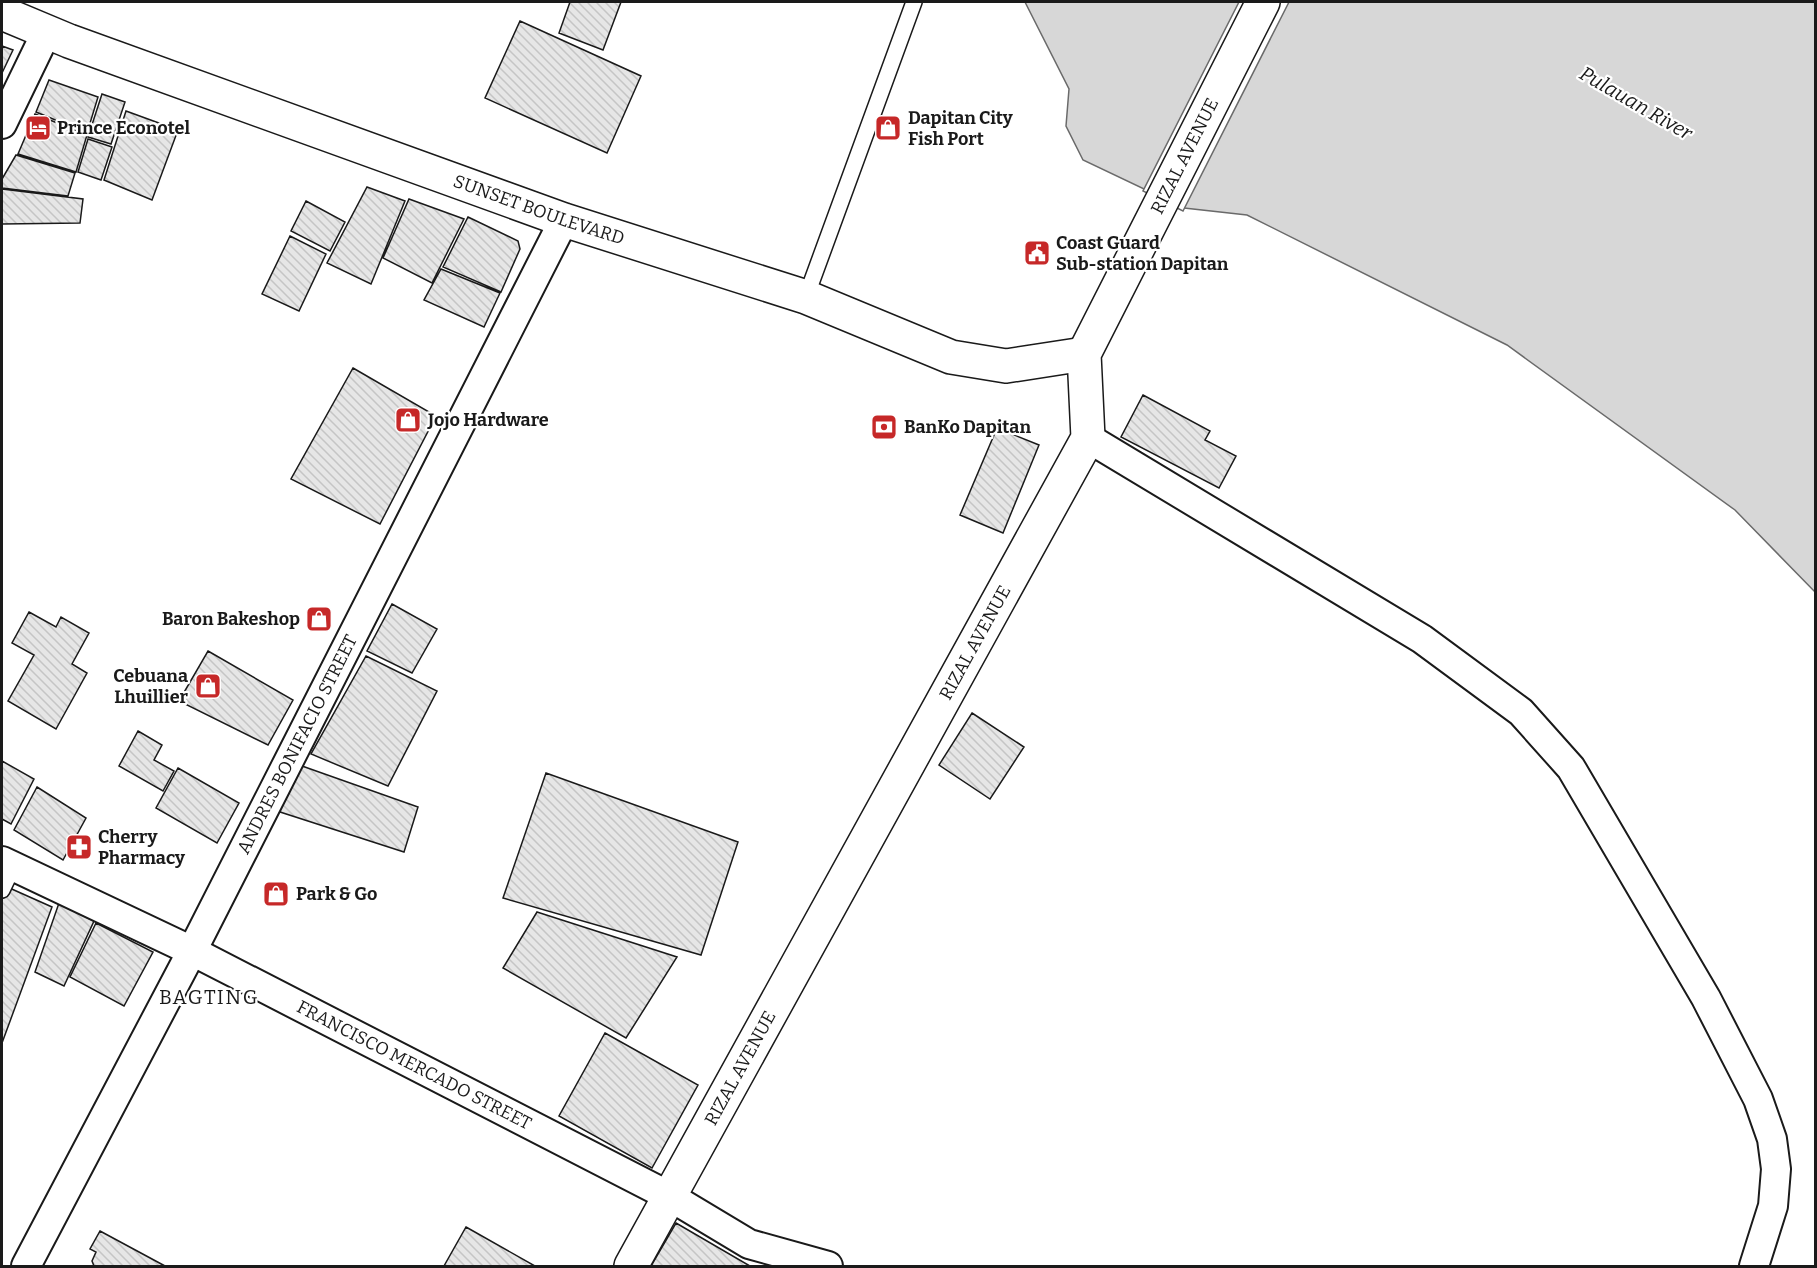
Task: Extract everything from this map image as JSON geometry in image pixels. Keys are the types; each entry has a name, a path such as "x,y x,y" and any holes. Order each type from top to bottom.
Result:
{"main road":[{"name":"RIZAL AVENUE","path":"1084,354 1263,2"},
{"name":"SUNSET BOULEVARD","path":"2,13 46,32 564,220 806,297 951,357 1006,366 1084,354"},
{"path":"1084,354 1088,438"},
{"name":"RIZAL AVENUE","path":"631,1266 1088,438"}],"street":[{"path":"2,124 46,32"},
{"name":"ANDRES BONIFACIO STREET","path":"26,1266 192,951 564,220"},
{"path":"1088,438 1422,639 1521,712 1571,768 1706,998 1758,1099 1772,1139 1776,1169 1773,1206 1754,1266"},
{"name":"FRANCISCO MERCADO STREET","path":"5,873 192,951 669,1196 749,1244 828,1266"}],"lane":[{"path":"806,297 914,2"}],"water":[{"name":"Pulauan River","path":"1025,2 1815,2 1815,592 1735,510 1507,345 1247,215 1184,208 1083,160 1066,126 1069,89"}],"pier":[{"path":"1239,2 1289,2 1183,211 1143,191"}],"building":[{"path":"570,2 621,2 603,50 559,33"},
{"path":"520,21 641,76 607,153 485,98"},
{"path":"2,46 13,50 2,73"},
{"path":"49,80 98,97 87,133 36,112"},
{"path":"102,94 125,102 111,144 88,137"},
{"path":"126,111 178,130 152,200 104,180"},
{"path":"35,114 87,135 76,172 18,154"},
{"path":"88,139 112,147 101,180 78,172"},
{"path":"16,155 75,173 68,196 2,188 2,179"},
{"path":"367,187 405,201 371,284 327,263"},
{"path":"2,189 83,199 80,223 2,224"},
{"path":"409,199 464,219 432,283 383,258"},
{"path":"306,201 345,222 330,251 291,231"},
{"path":"468,217 518,241 520,249 501,292 443,267"},
{"path":"290,236 326,254 299,311 262,294"},
{"path":"441,269 500,293 484,327 424,300"},
{"path":"353,368 436,416 380,524 291,479"},
{"path":"1143,395 1210,431 1205,440 1236,456 1219,488 1121,437"},
{"path":"997,428 1039,445 1003,533 960,515"},
{"path":"392,604 437,629 412,673 367,651"},
{"path":"29,612 56,627 61,617 89,633 72,664 87,673 56,729 8,701 34,655 12,643"},
{"path":"208,651 293,700 268,745 179,701"},
{"path":"366,656 437,691 388,786 311,754"},
{"path":"972,713 1024,747 990,799 939,765"},
{"path":"138,731 162,745 154,760 174,771 163,791 119,766"},
{"path":"2,761 34,779 11,824 2,819"},
{"path":"302,766 418,807 404,852 277,811"},
{"path":"178,768 239,803 217,843 156,808"},
{"path":"546,773 738,842 701,955 503,898"},
{"path":"37,787 86,818 63,860 14,830"},
{"path":"5,886 52,907 2,1043 2,894"},
{"path":"59,903 94,921 64,986 35,972"},
{"path":"537,912 677,957 626,1038 503,968"},
{"path":"96,923 153,952 124,1006 70,977"},
{"path":"605,1033 698,1085 652,1168 559,1116"},
{"path":"676,1223 750,1266 651,1266"},
{"path":"466,1227 535,1266 444,1266"},
{"path":"100,1231 165,1266 94,1266 92,1261 96,1252 90,1249"}],"place":[{"name":"Prince Econotel","path":"38,128"},
{"name":"Dapitan City Fish Port","path":"888,128"},
{"name":"Coast Guard Sub-station Dapitan","path":"1037,253"},
{"name":"Jojo Hardware","path":"408,420"},
{"name":"BanKo Dapitan","path":"884,427"},
{"name":"Baron Bakeshop","path":"319,619"},
{"name":"Cebuana Lhuillier","path":"208,686"},
{"name":"Cherry Pharmacy","path":"79,847"},
{"name":"Park & Go","path":"276,894"}],"district":[{"name":"BAGTING","path":"209,997"}]}
